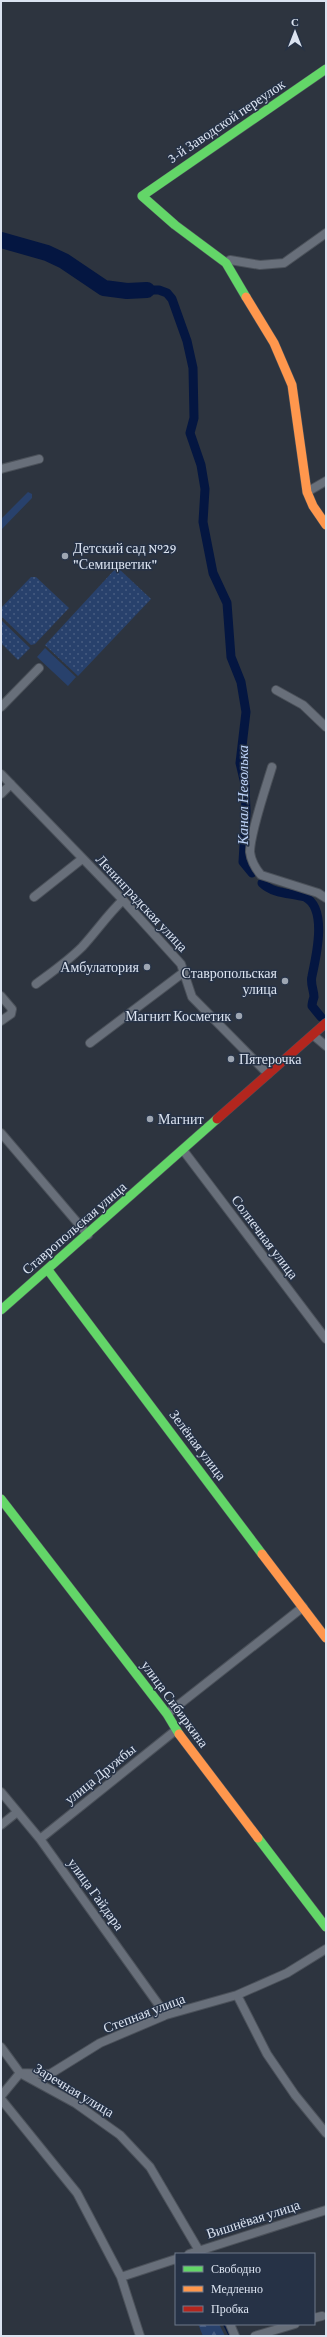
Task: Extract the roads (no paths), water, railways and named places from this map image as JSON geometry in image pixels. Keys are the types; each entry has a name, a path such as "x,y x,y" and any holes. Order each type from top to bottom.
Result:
{"street":[{"name":"3-й Заводской переулок","path":"226,263 175,225 142,196 326,70"},
{"path":"326,233 284,263 260,265 230,260 226,263 274,343 292,385 307,492 313,506 326,525"},
{"path":"1,469 39,459"},
{"path":"307,492 326,481"},
{"path":"1,707 39,668"},
{"path":"276,690 303,704 326,727"},
{"path":"272,766 252,838 250,853 256,868 260,875 318,893 326,898"},
{"name":"Ленинградская улица","path":"1,774 123,900 181,964 192,997 268,1074"},
{"path":"1,794 11,784"},
{"path":"34,897 82,859"},
{"path":"36,984 62,965 82,946 110,912 123,900"},
{"path":"90,1043 184,972"},
{"path":"1,996 12,1010 11,1014 1,1021"},
{"name":"Ставропольская улица","path":"1,1310 326,1024"},
{"path":"314,1034 326,1046"},
{"path":"1,1133 88,1235"},
{"name":"Солнечная улица","path":"183,1150 326,1339"},
{"name":"Зелёная улица","path":"48,1270 326,1638"},
{"name":"улица Сибиркина","path":"1,1499 168,1714 176,1730 326,1927"},
{"path":"168,1714 303,1607"},
{"name":"улица Дружбы","path":"40,1839 176,1730"},
{"name":"улица Гайдара","path":"1,1792 16,1813 40,1839 166,2015"},
{"path":"1,1825 16,1813"},
{"name":"Степная улица","path":"20,2073 50,2074 100,2043 166,2015 237,1995 287,1973 326,1949"},
{"path":"237,1995 267,2054 295,2095 326,2133"},
{"name":"Заречная улица","path":"1,2047 20,2073 76,2103 120,2135 150,2167 200,2252"},
{"path":"20,2073 1,2097 77,2193 121,2277 140,2336"},
{"name":"Вишнёвая улица","path":"200,2252 326,2210"},
{"path":"121,2277 175,2258"},
{"path":"230,2325 235,2336"},
{"path":"255,2336 292,2325"}],"waterway":[{"path":"1,240 47,253 64,261 104,288 127,291 147,290"},
{"name":"Канал Неволька","path":"147,290 159,290 167,293 172,299 187,341 193,368 194,418 190,433 201,465 205,489 203,522 213,573 227,603 231,657 241,682 246,712 240,763 245,784 246,812 243,862 252,873"},
{"path":"262,883 266,887 277,891 305,897 312,903 316,911 319,932 312,979 314,997 312,1006 321,1017"},
{"path":"224,2325 230,2336"}],"place":[{"name":"Детский сад №29 \"Семицветик\"","path":"65,556"},
{"name":"Амбулатория","path":"147,967"},
{"name":"Ставропольская улица","path":"285,981"},
{"name":"Магнит Косметик","path":"239,1016"},
{"name":"Пятерочка","path":"231,1059"},
{"name":"Магнит","path":"150,1119"}]}
